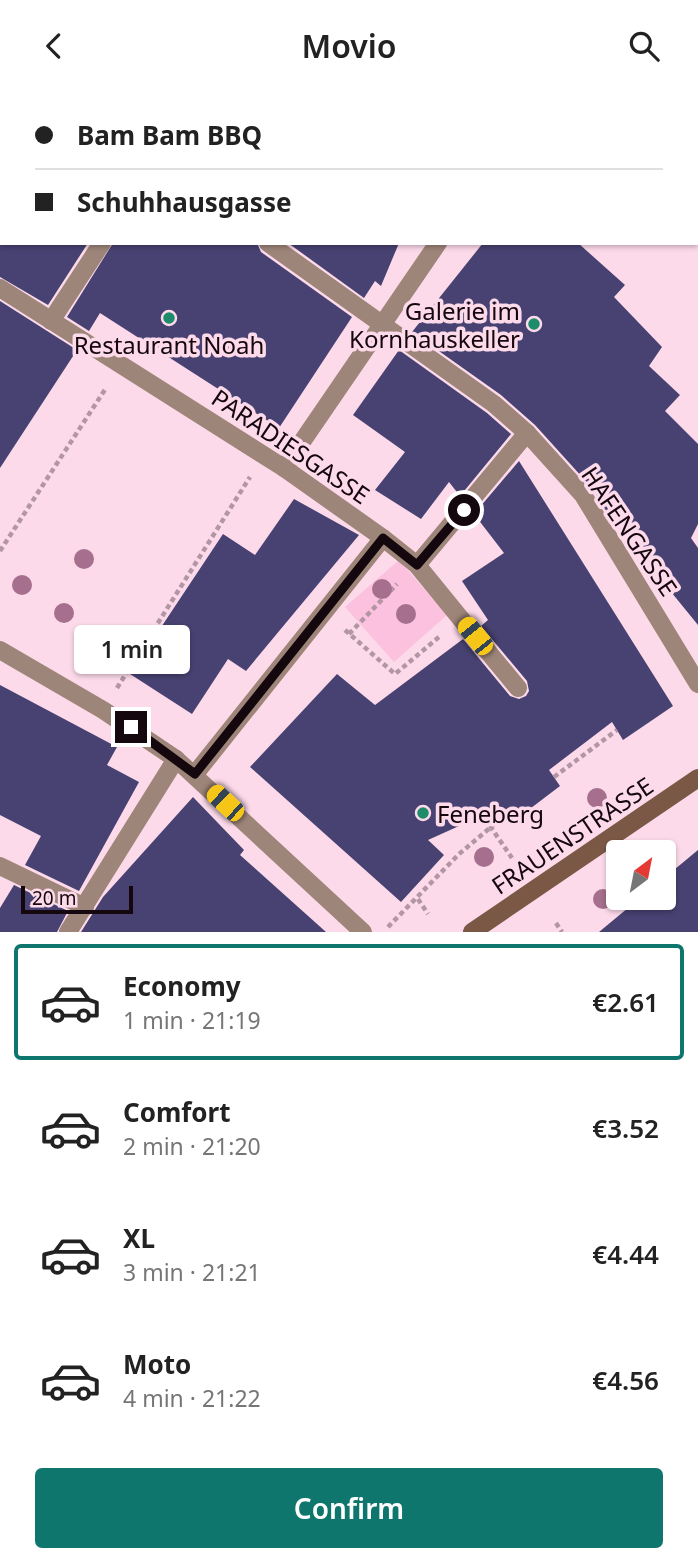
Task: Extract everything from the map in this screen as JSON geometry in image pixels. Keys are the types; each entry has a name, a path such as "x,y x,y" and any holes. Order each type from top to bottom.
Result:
{"street":[{"path":"51,321 101,245"},
{"name":"HAFENGASSE","path":"271,245 494,404 527,433 583,495 698,684"},
{"path":"284,468 437,245"},
{"name":"PARADIESGASSE","path":"0,288 284,468 383,538 417,565 518,688"},
{"path":"417,565 527,433"},
{"path":"195,774 383,538"},
{"path":"0,650 131,727 176,759 363,932"},
{"path":"68,932 176,759"},
{"name":"FRAUENSTRASSE","path":"472,932 698,778"},
{"path":"0,866 85,907"}],"path":[{"path":"0,551 121,363"},
{"path":"103,710 264,455"},
{"path":"349,633 417,565"},
{"path":"324,611 395,674 461,619"},
{"path":"554,777 617,730"},
{"path":"382,932 418,899 458,854 504,815"},
{"path":"490,826 512,858"},
{"path":"418,899 428,914"},
{"path":"556,923 562,932"}],"shaded area":[{"path":"399,560 447,615 394,662 345,607"}],"building":[{"path":"0,245 87,245 48,305 0,277"},
{"path":"112,245 258,245 261,252 352,317 279,428 100,313 89,331 67,317"},
{"path":"291,245 398,245 381,286 375,281 364,298"},
{"path":"481,245 580,245 625,285 614,297 662,347 649,366 680,395 665,411 698,444 698,524 691,538 698,548 698,625 610,517 592,488 535,425 501,395 412,332"},
{"path":"0,301 77,350 0,468"},
{"path":"399,350 487,413 511,434 460,496 449,482 421,519 375,490 405,452 353,415"},
{"path":"519,461 673,706 623,740 612,722 549,770 560,786 510,824 499,808 428,840 444,855 401,902 250,767 337,674 375,705 463,639 510,696 519,699 526,696 529,691 527,681 481,626 488,620 462,581 504,553 474,514"},
{"path":"294,499 359,535 246,671 228,659 192,714 130,674 223,534 255,555"},
{"path":"0,685 117,747 107,765 139,782 79,891 25,865 41,836 0,815"},
{"path":"193,797 244,850 240,855 326,932 81,932 103,897"},
{"path":"698,850 698,932 599,932 626,910 676,910 676,868"},
{"path":"14,885 68,911 57,932 0,932 0,908"}],"place":[{"name":"Restaurant Noah","path":"169,318"},
{"name":"Galerie im Kornhauskeller","path":"534,324"},
{"name":"Feneberg","path":"423,813"}],"route":[{"path":"131,727 195,774 383,538 417,565 464,510"}]}
